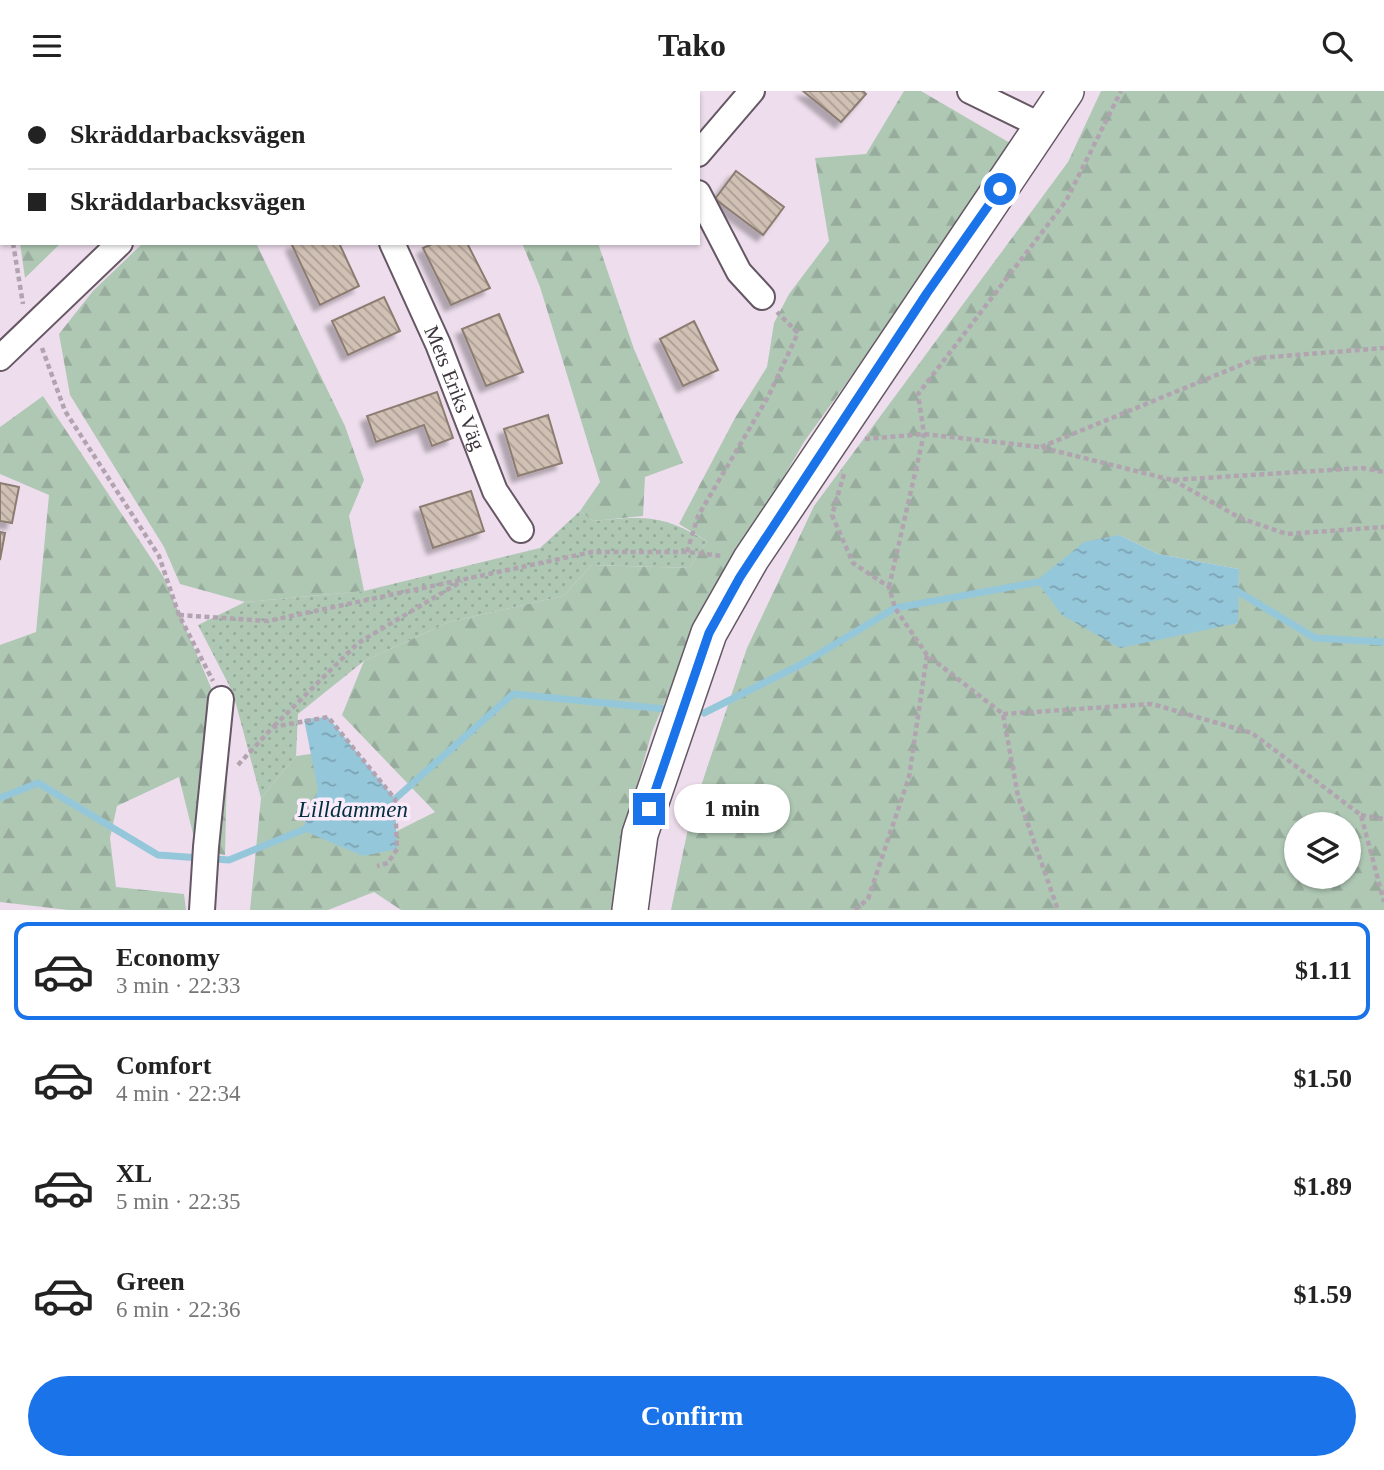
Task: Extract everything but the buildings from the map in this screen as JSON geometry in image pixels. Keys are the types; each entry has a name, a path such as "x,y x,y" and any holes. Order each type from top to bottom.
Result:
{"street":[{"path":"700,152 752,91"},
{"path":"970,91 1044,127"},
{"path":"631,910 640,834 709,633 751,559 927,293 1044,127 1066,91"},
{"path":"700,197 739,272 762,297"},
{"path":"0,358 118,245"},
{"name":"Mets Eriks Väg","path":"393,245 439,344 495,491 521,530"},
{"path":"202,910 221,699"}],"path":[{"path":"1058,910 1018,796 1003,714 927,655 895,608 889,587 924,435 918,394 1066,201 1121,91"},
{"path":"13,245 22,303 65,411 159,556 179,615 221,699"},
{"path":"687,552 698,516 768,397 798,333 762,297"},
{"path":"1040,447 1258,358 1384,348"},
{"path":"834,433 854,440 924,435 1040,447 1172,479 1240,518 1287,534 1384,527"},
{"path":"846,465 832,515 853,563 889,587"},
{"path":"1172,479 1362,468 1384,472"},
{"path":"179,615 268,621 592,552 687,552 751,559"},
{"path":"211,794 273,727 358,643 468,577"},
{"path":"855,910 868,899 909,777 927,655"},
{"path":"1003,714 1152,703 1252,733 1357,812"},
{"path":"273,727 328,717 395,799 397,849 388,863 377,866"},
{"path":"1384,819 1361,815 1384,902"}],"green space":[{"path":"904,91 921,91 1010,143 968,213 804,442 697,626 652,732 625,827 612,910 401,910 374,892 328,910 250,910 261,798 296,756 318,753 371,844 435,812 342,715 364,661 449,622 563,596 592,565 690,568 707,541 679,524 735,418 767,367 774,323 789,294 829,241 815,158 866,154"},
{"path":"1101,91 1384,91 1384,910 671,910 690,819 747,648 814,506 1068,162","holes":["1119,535 1158,554 1239,569 1237,624"]},
{"path":"20,245 59,245 25,278"},
{"path":"141,245 257,245 345,426 364,480 349,516 364,591 245,602 180,584 164,547 70,395 59,334 93,291"},
{"path":"523,245 599,245 634,349 683,463 645,477 643,516 593,521 580,511 600,482 540,287"},
{"path":"43,396 163,576 228,727 225,855 197,850 179,777 117,806 110,838 116,887 184,894 186,910 68,910 0,902 0,645 36,632 49,495 0,474 0,427"},
{"path":"580,511 593,521 639,518 664,521 707,541 690,568 592,565 563,596 449,622 364,661 298,714 296,756 261,798 233,693 198,625 245,602 364,591 540,548"}],"water":[{"path":"1119,535 1158,554 1239,569 1238,623 1120,648 1062,615 1036,581 1084,542"},
{"name":"Lilldammen","path":"328,717 395,799 397,849 363,856 302,830 318,790 304,719"}],"waterway":[{"path":"704,713 802,664 895,608 1044,581"},
{"path":"1227,591 1237,591 1315,638 1384,642"},
{"path":"388,801 395,799 513,694 665,709"},
{"path":"0,798 38,783 158,855 229,860 310,827"}],"route":[{"path":"649,809 709,633 740,577 927,293 1000,189"}]}
